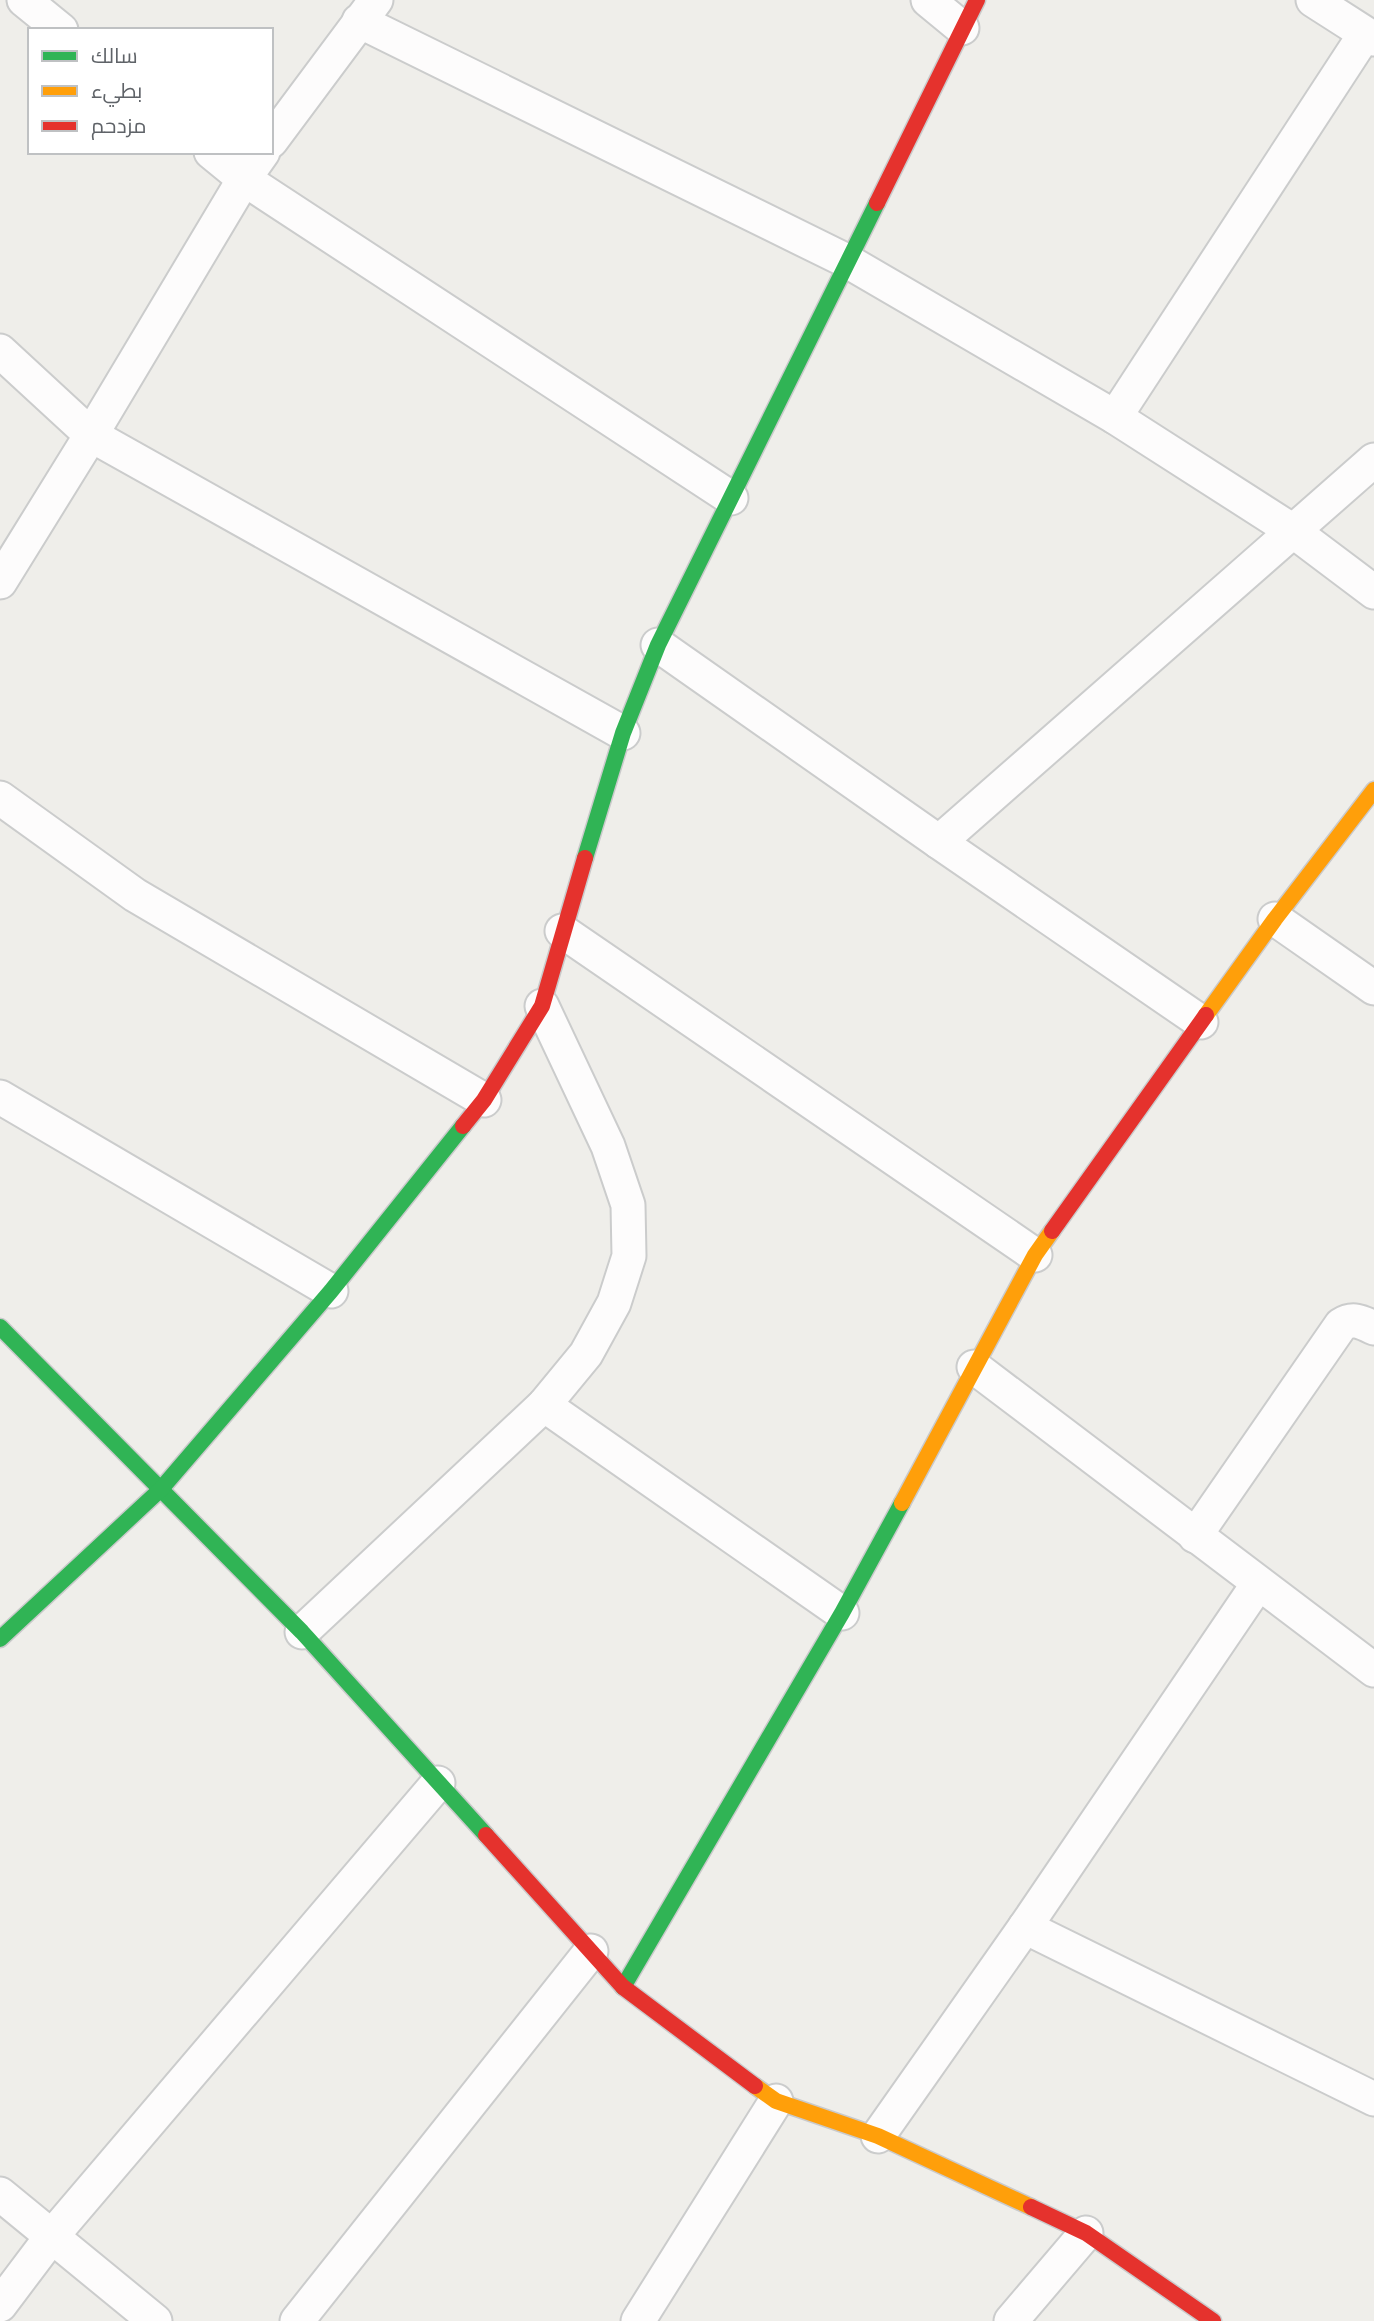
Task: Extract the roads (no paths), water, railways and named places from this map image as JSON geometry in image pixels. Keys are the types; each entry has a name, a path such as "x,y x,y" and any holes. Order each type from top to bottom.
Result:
{"street":[{"path":"24,0 59,28"},
{"path":"0,1639 160,1489 331,1291 484,1100 542,1006 562,931 623,733 658,645 969,14 928,0"},
{"path":"1115,417 1370,36 1313,0"},
{"path":"273,138 367,11 847,261 1115,417 1293,531 1374,592"},
{"path":"214,154 244,178 730,498"},
{"path":"0,582 244,178 262,154"},
{"path":"0,351 91,435 623,733"},
{"path":"939,842 1374,460"},
{"path":"658,645 1201,1021"},
{"path":"623,1987 842,1613 1035,1255 1275,919 1374,790"},
{"path":"0,799 135,895 484,1100"},
{"path":"1275,919 1374,988"},
{"path":"562,931 1035,1255"},
{"path":"302,1632 544,1405 586,1354 614,1303 629,1256 628,1205 608,1146 542,1006"},
{"path":"0,1097 331,1291"},
{"path":"1195,1536 1341,1325 1348,1320 1356,1320 1374,1327"},
{"path":"0,1327 302,1632 623,1987 776,2101 878,2136 1086,2233 1213,2321"},
{"path":"974,1367 1374,1670"},
{"path":"544,1405 842,1613"},
{"path":"878,2136 1025,1927 1258,1584"},
{"path":"0,2305 52,2236 438,1783"},
{"path":"1025,1927 1374,2099"},
{"path":"297,2321 591,1951"},
{"path":"638,2321 776,2101"},
{"path":"0,2194 155,2321"},
{"path":"1011,2321 1086,2233"}]}
